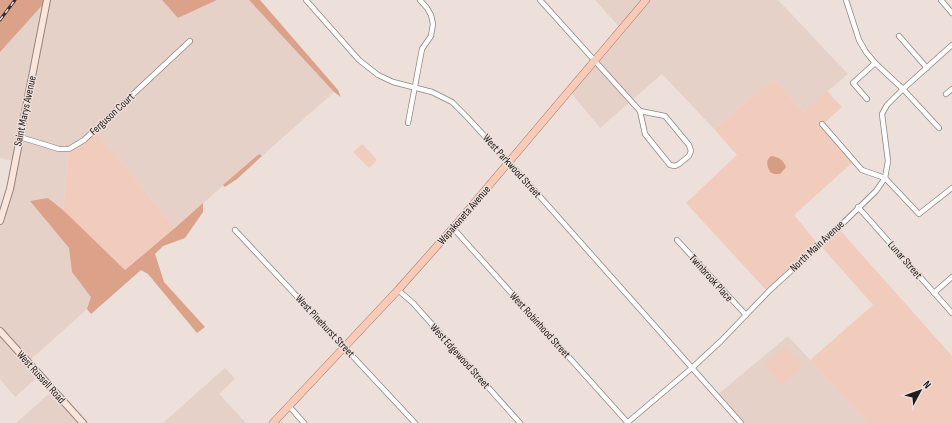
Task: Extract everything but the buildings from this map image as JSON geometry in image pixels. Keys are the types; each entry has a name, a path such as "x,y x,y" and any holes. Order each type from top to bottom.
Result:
{"main road":[{"name":"Saint Marys Avenue","path":"0,221 10,189 47,0"},
{"name":"Wapakoneta Avenue","path":"273,423 398,290 453,228 646,0"},
{"name":"West Russell Road","path":"0,331 83,423"}],"street":[{"name":"West Parkwood Street","path":"306,0 359,60 378,75 393,82 432,92 452,102 509,162 693,367 741,423"},
{"path":"408,123 422,48 431,36 433,24 431,15 420,0"},
{"path":"540,0 640,111 644,134 670,165 675,166 689,156 691,151 689,145 665,116 640,111"},
{"path":"846,0 859,40 866,52 939,128"},
{"path":"941,0 952,14"},
{"path":"899,36 927,68"},
{"name":"Ferguson Court","path":"20,137 59,149 69,149 84,140 190,41"},
{"name":"North Main Avenue","path":"627,423 693,367 876,191 885,178 888,161 882,114 887,105 903,89 952,46"},
{"path":"867,99 853,83 875,63"},
{"path":"946,94 952,89"},
{"path":"822,124 862,170 885,178 919,214 952,188"},
{"name":"Lunar Street","path":"858,207 952,313"},
{"name":"West Robinhood Street","path":"453,228 627,423"},
{"name":"West Pinehurst Street","path":"235,230 415,423"},
{"name":"Twinbrook Place","path":"677,240 746,315"},
{"path":"934,293 952,277"},
{"name":"West Edgewood Street","path":"398,290 412,303 520,423"},
{"path":"289,406 304,423"}],"shaded area":[{"path":"0,0 47,0 0,52"},
{"path":"47,0 162,0 178,18 217,0 249,0 334,92 262,156 259,154 175,228 95,130 69,149 63,210 48,198 30,201 69,248 72,272 92,297 87,309 28,362 40,375 15,397 0,379 0,221 14,161 0,158 0,52"},
{"path":"162,0 217,0 178,18"},
{"path":"249,0 260,0 338,90 341,97 334,92"},
{"path":"595,0 778,0 848,74 803,112 774,79 714,129 662,74 600,128 569,90 621,29"},
{"path":"774,79 803,112 827,91 842,107 823,124 854,161 794,215 819,245 838,228 952,356 952,423 868,423 810,360 873,305 820,245 768,292 686,203 737,155 714,129"},
{"path":"95,130 175,228 125,270 63,210 69,149"},
{"path":"362,144 377,160 369,168 353,152"},
{"path":"259,154 262,156 237,179 225,187 223,185"},
{"path":"771,156 780,159 786,167 780,174 770,172 768,168 768,160"},
{"path":"48,198 63,210 125,270 203,203 203,212 185,238 163,246 155,254 164,282 205,327 197,333 148,274 141,270 91,314 87,309 91,297 72,272 69,248 30,201"},
{"path":"788,336 868,423 741,423 717,395"},
{"path":"785,347 803,367 782,385 765,365"},
{"path":"225,368 235,379 219,394 246,423 163,423"},
{"path":"53,390 83,423 16,423"}],"railway":[{"path":"0,20 15,0"}]}
